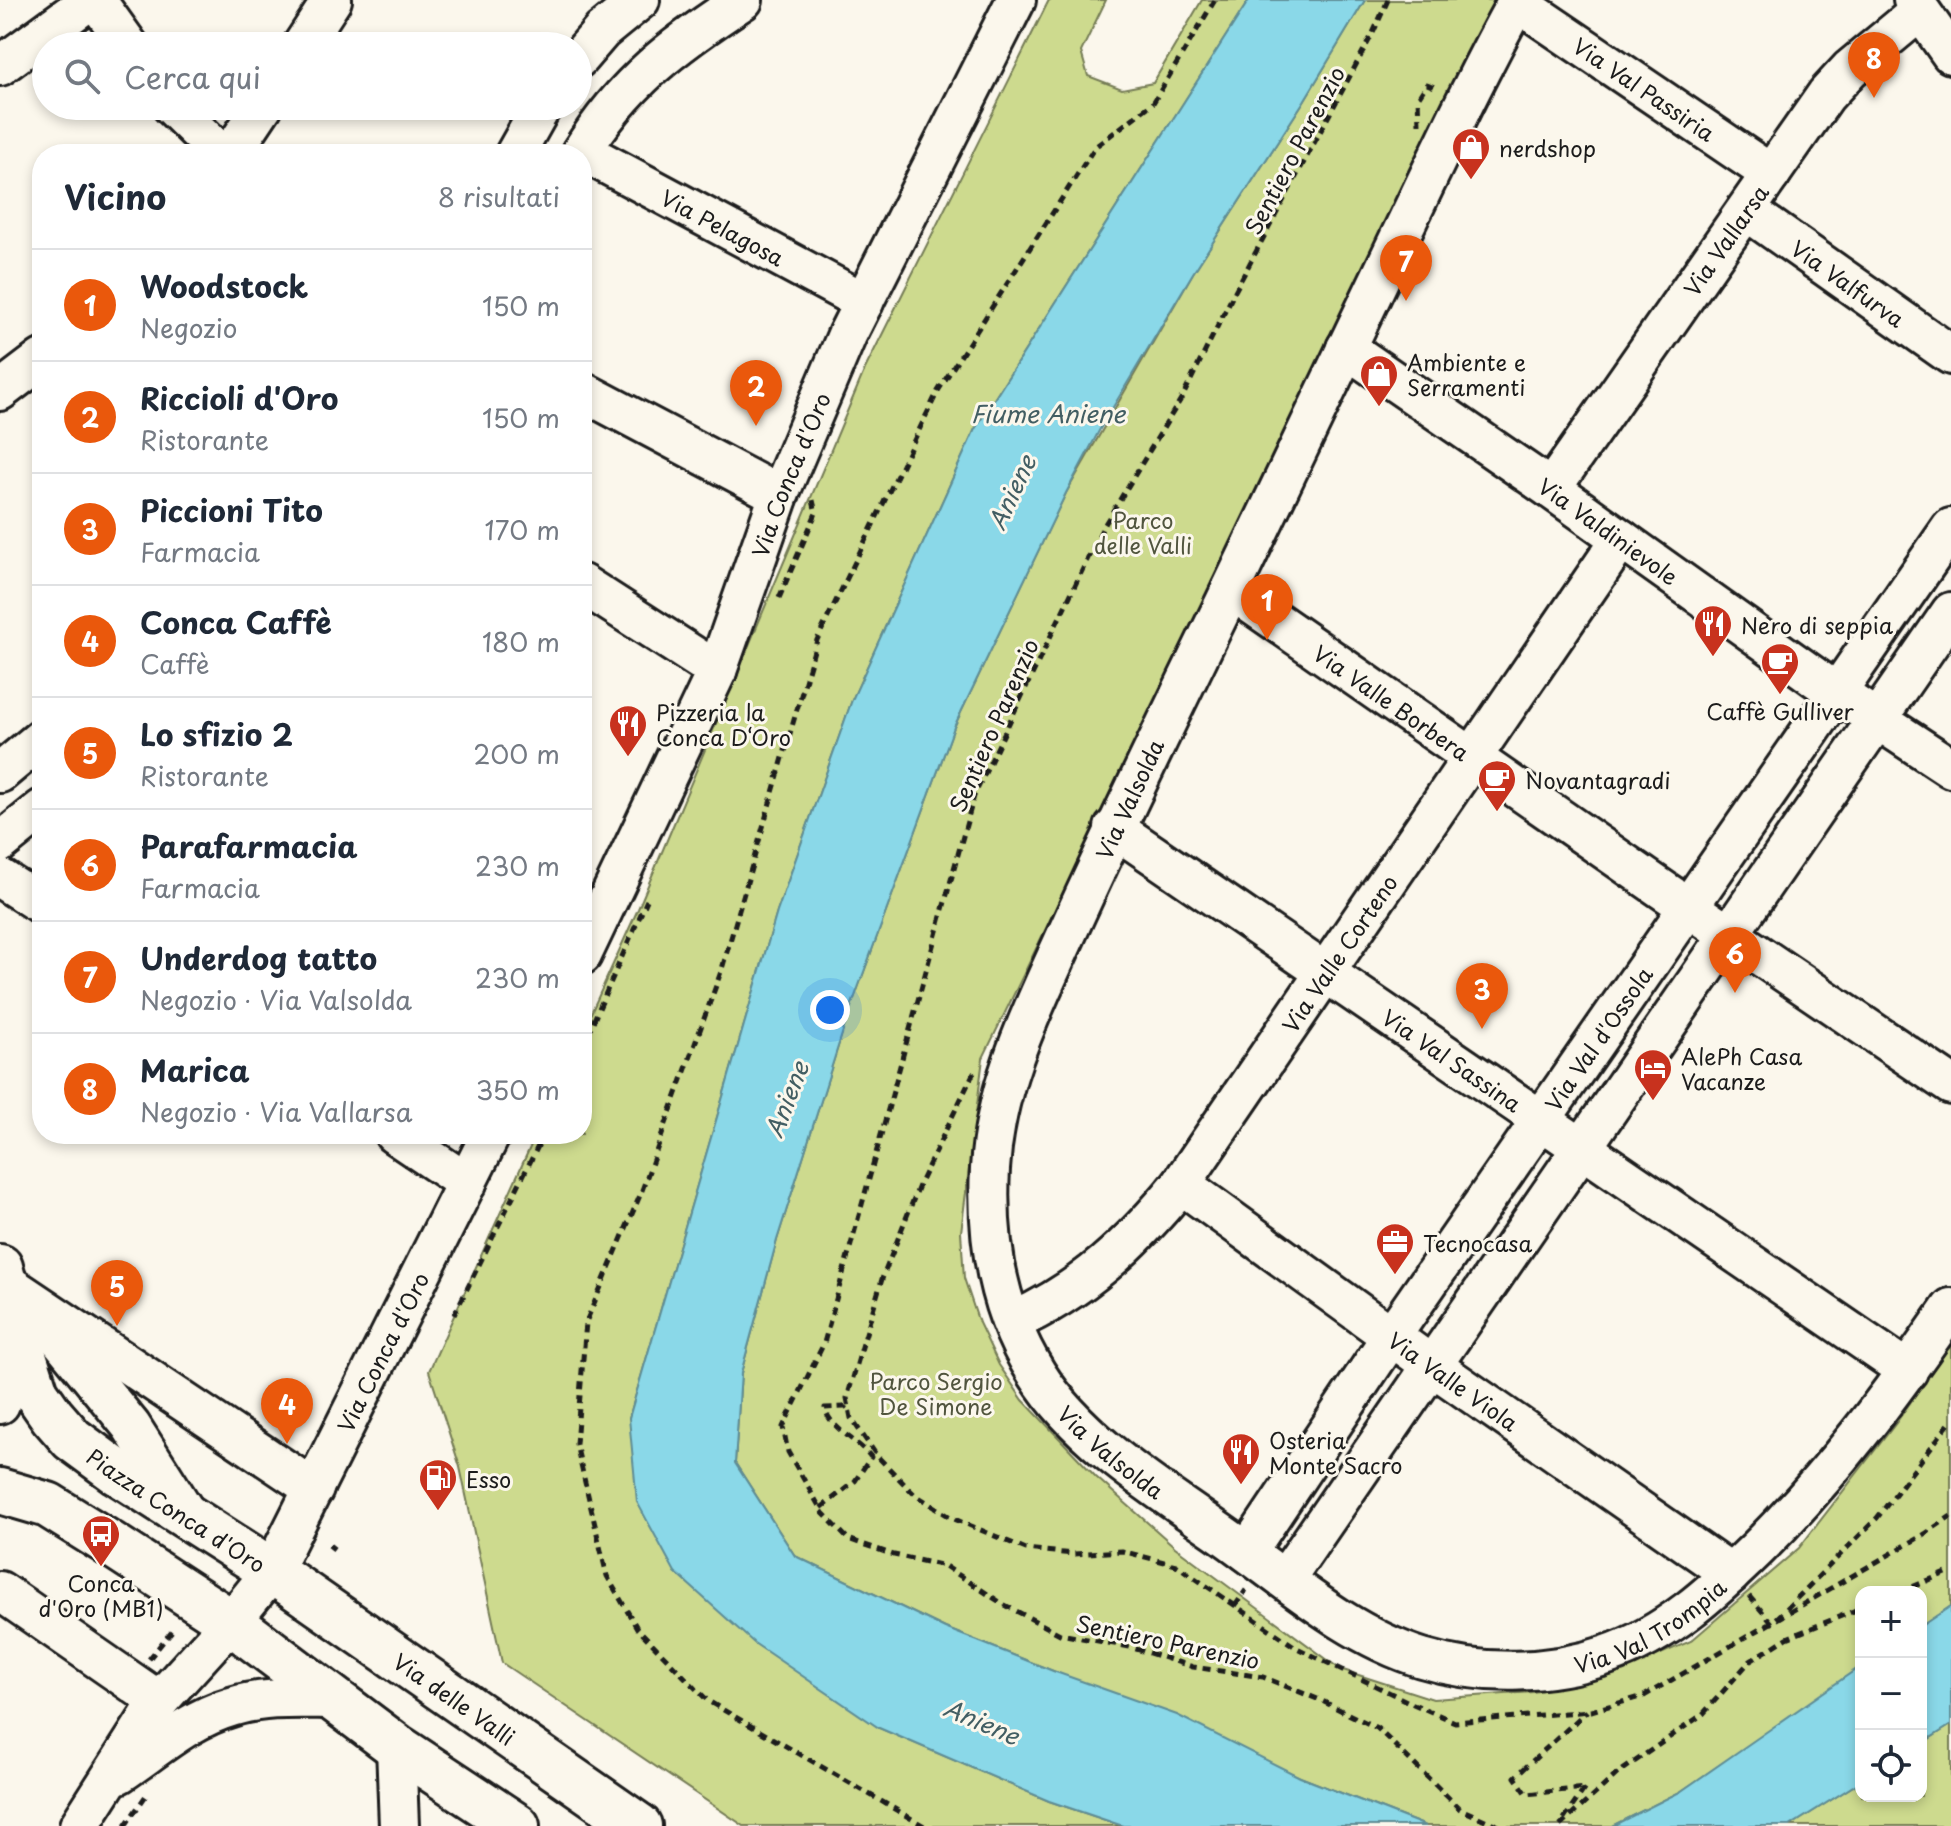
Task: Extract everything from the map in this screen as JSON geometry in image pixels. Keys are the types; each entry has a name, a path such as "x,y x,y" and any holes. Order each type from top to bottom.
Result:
{"main road":[{"name":"Piazza Conca d'Oro","path":"1,1274 29,1377 40,1401 72,1439 272,1571"},
{"path":"0,1491 57,1510 231,1622 396,1746 517,1826"},
{"name":"Via delle Valli","path":"272,1571 639,1826"}],"street":[{"path":"46,32 90,0"},
{"path":"96,0 119,32"},
{"path":"311,32 332,0"},
{"path":"592,43 640,0"},
{"path":"587,144 639,77 681,40 743,0"},
{"name":"Via Conca d'Oro","path":"592,932 717,671 779,495 847,335 1016,0"},
{"name":"Via Val Passiria","path":"1518,1 1771,174"},
{"name":"Via Valsolda","path":"1247,1552 1113,1455 1069,1415 1038,1376 1012,1322 997,1277 989,1215 991,1151 999,1100 1016,1046 1114,828 1446,141 1518,1"},
{"path":"1917,6 1951,54"},
{"name":"Via Vallarsa","path":"1551,489 1837,82 1917,6"},
{"path":"0,66 32,43"},
{"path":"186,120 211,144"},
{"path":"238,144 254,120"},
{"path":"521,144 534,120"},
{"name":"Via Pelagosa","path":"592,158 864,302"},
{"name":"Via Valfurva","path":"1747,211 1951,355"},
{"name":"Via Valdinievole","path":"1346,348 1551,489 1837,693 1951,768"},
{"path":"0,391 32,367"},
{"path":"592,396 779,495"},
{"name":"Via Val d'Ossola","path":"1247,1552 1392,1335 1951,528"},
{"name":"Via Valle Corteno","path":"1012,1322 1057,1300 1092,1276 1135,1237 1181,1184 1621,539"},
{"path":"592,590 717,671"},
{"name":"Via Valle Borbera","path":"1231,590 1951,1085"},
{"path":"1285,1579 1951,612"},
{"path":"0,773 32,746"},
{"path":"0,843 32,817"},
{"name":"Via Val Sassina","path":"1114,828 1908,1371"},
{"path":"0,878 32,899"},
{"path":"409,1144 467,1183"},
{"name":"Via Conca d'Oro","path":"272,1571 486,1144"},
{"name":"Via Valle Viola","path":"1181,1184 1431,1365 1731,1574"},
{"path":"1,1274 314,1489"},
{"path":"0,1404 11,1374 14,1348 1,1274"},
{"name":"Via Val Trompia","path":"1247,1552 1355,1628 1399,1650 1448,1664 1516,1671 1578,1663 1634,1644 1682,1615 1731,1574 1829,1474 1908,1371 1951,1308"},
{"name":"Piazza Conca d'Oro","path":"231,1622 272,1571"},
{"path":"0,1591 159,1701"},
{"path":"79,1826 159,1701 231,1622"},
{"path":"110,1780 193,1723 223,1709 270,1700 337,1699"},
{"path":"396,1746 399,1826"}],"path":[{"path":"924,1826 708,1701 637,1628 607,1576 576,1444 586,1322 641,1193 722,969 817,640 938,391 1095,147 1153,103 1215,0"},
{"name":"Sentiero Parenzio","path":"1388,0 1184,394 1102,529 974,796 824,1343 783,1427 788,1452 821,1508 848,1539 894,1555 945,1566 1003,1604 1060,1634 1130,1647 1193,1667 1263,1677 1320,1700 1377,1728 1460,1809 1499,1826"},
{"path":"980,1060 920,1183 882,1279 847,1398 851,1418 877,1456 914,1494 952,1518 1026,1549 1073,1554 1122,1551 1176,1565 1297,1648 1455,1722 1588,1711 1644,1696 1951,1516"},
{"path":"454,1315 539,1144"},
{"path":"821,1508 855,1481 871,1457 827,1417 825,1408 845,1407 848,1402"},
{"path":"1772,1623 1877,1518 1951,1421"},
{"path":"1915,1586 1951,1571"},
{"path":"1559,1826 1617,1774 1703,1714 1749,1662 1787,1638 1855,1610"},
{"path":"146,1663 178,1623"},
{"path":"1559,1826 1585,1788 1527,1794 1515,1777 1588,1711"},
{"path":"125,1826 151,1789"}],"green space":[{"path":"1049,0 1106,0 1081,52 1088,76 1122,89 1153,83 1202,0 1249,0 975,429 852,700 777,912 629,1418 879,1728 1049,1801 1123,1826 744,1826 502,1663 460,1467 429,1371 531,1144 592,1144 592,1011 638,909 865,369"},
{"path":"1365,0 1496,0 983,1058 961,1232 964,1278 979,1323 999,1365 1023,1400 1096,1477 1175,1547 1340,1669 1433,1699 1533,1692 1605,1678 1691,1641 1799,1548 1896,1423 1951,1344 1951,1606 1927,1623 1927,1586 1855,1586 1855,1673 1680,1792 1612,1826 1426,1826 1300,1777 945,1628 795,1556 735,1463 741,1373 777,1240 847,1018 954,727 1066,493 1193,273"},
{"path":"1951,1725 1951,1826 1790,1826 1855,1785 1855,1802 1927,1802 1927,1740"}],"water":[{"path":"1249,0 1365,0 1193,273 1100,429 954,727 847,1018 777,1240 741,1373 735,1463 795,1556 945,1628 1177,1715 1300,1777 1426,1826 1123,1826 1049,1801 879,1728 754,1643 675,1572 637,1502 629,1418 777,912 852,700 975,429"},
{"path":"1951,1606 1951,1725 1927,1740 1927,1658 1927,1622"},
{"path":"1855,1670 1855,1785 1790,1826 1612,1826 1680,1792"}],"place":[{"name":"Marica","path":"1874,98"},
{"name":"nerdshop","path":"1471,181"},
{"name":"Underdog tatto","path":"1406,301"},
{"name":"Ambiente e Serramenti","path":"1379,408"},
{"name":"Riccioli d'Oro","path":"756,426"},
{"name":"Woodstock","path":"1267,640"},
{"name":"Nero di seppia","path":"1713,658"},
{"name":"Caffè Gulliver","path":"1780,696"},
{"name":"Pizzeria la Conca D‘Oro","path":"628,758"},
{"name":"Novantagradi","path":"1497,813"},
{"name":"Parafarmacia","path":"1735,993"},
{"name":"Piccioni Tito","path":"1482,1029"},
{"name":"AlePh Casa Vacanze","path":"1653,1102"},
{"name":"Tecnocasa","path":"1395,1276"},
{"name":"Lo sfizio 2","path":"117,1326"},
{"name":"Conca Caffè","path":"287,1444"},
{"name":"Osteria Monte Sacro","path":"1241,1486"},
{"name":"Esso","path":"438,1512"},
{"name":"Conca d'Oro (MB1)","path":"101,1568"}],"water label":[{"name":"Fiume Aniene","path":"1048,413"},
{"name":"Aniene","path":"1011,492"},
{"name":"Aniene","path":"786,1099"},
{"name":"Aniene","path":"982,1721"}],"park label":[{"name":"Parco delle Valli","path":"1143,532"},
{"name":"Parco Sergio De Simone","path":"936,1392"}]}
